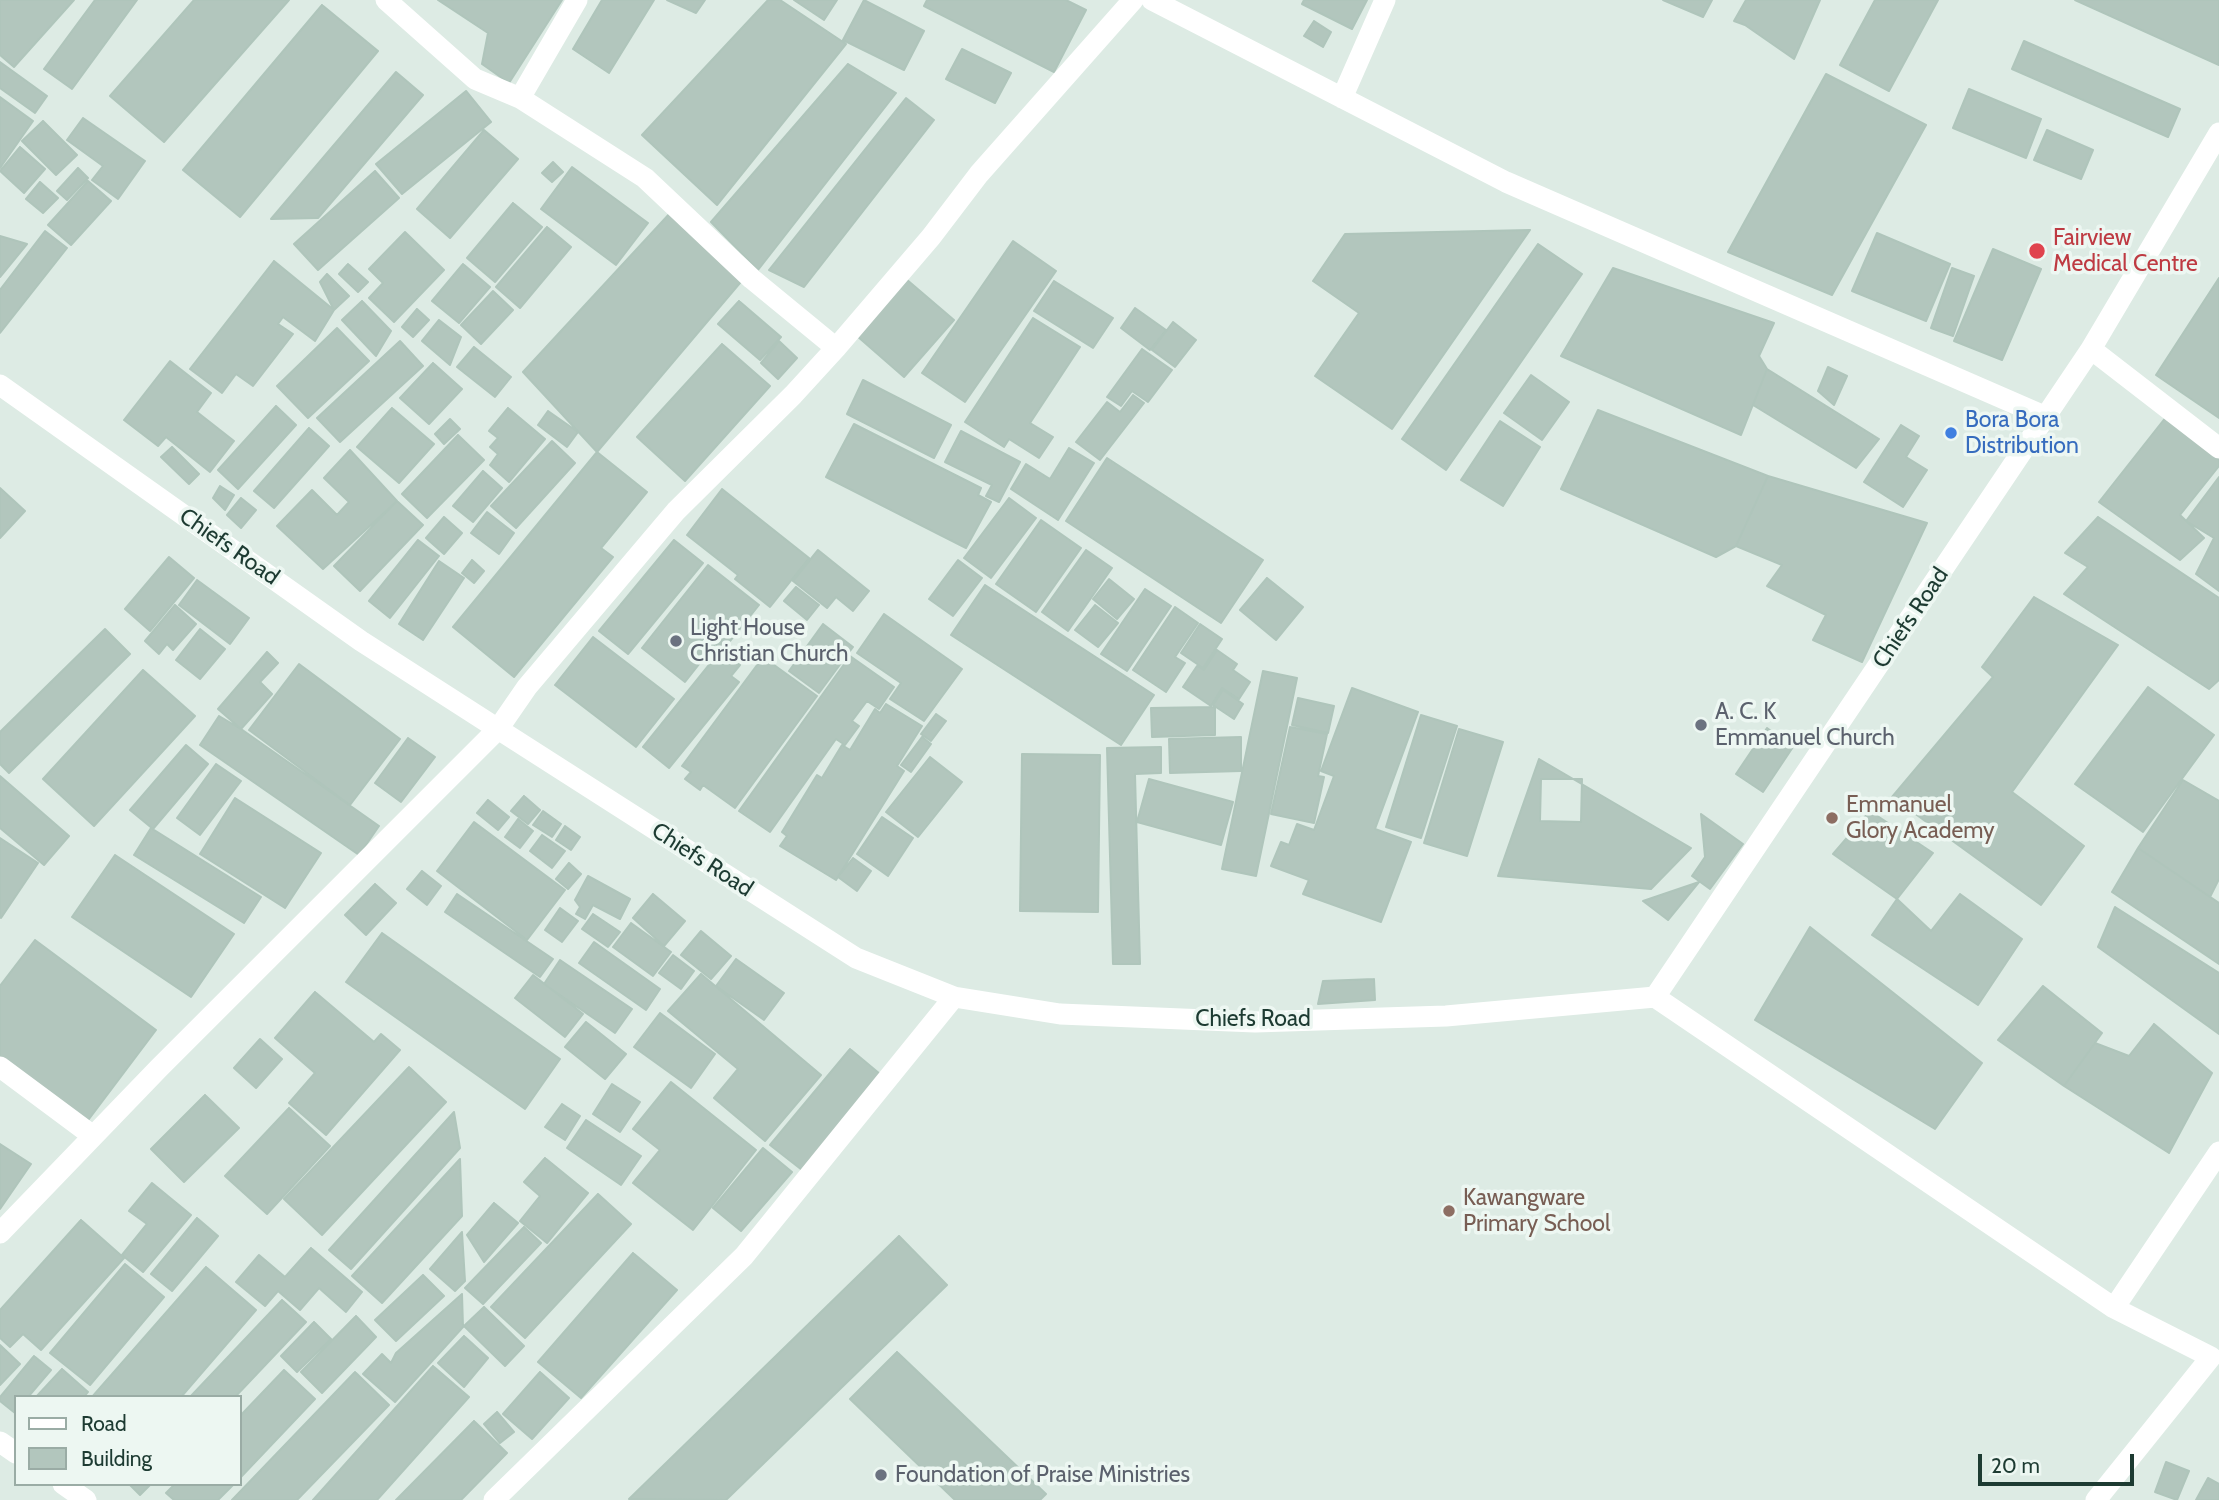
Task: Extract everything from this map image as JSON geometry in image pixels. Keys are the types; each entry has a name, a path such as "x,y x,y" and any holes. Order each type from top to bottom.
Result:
{"street":[{"path":"386,0 475,79 520,98 645,178 752,279 836,348"},
{"path":"520,98 577,0"},
{"path":"0,1233 159,1068 498,729 527,687 676,511 793,395 836,348 931,237 979,174 1133,0"},
{"path":"1152,0 1506,182 2046,417"},
{"path":"1342,98 1385,0"},
{"name":"Chiefs Road","path":"0,385 361,641 498,729 856,958 954,997 1060,1014 1255,1022 1446,1016 1656,997 2091,349 2219,133"},
{"path":"2091,349 2219,448"},
{"path":"494,1500 744,1256 954,997"},
{"path":"1656,997 2114,1307 2215,1358 2096,1500"},
{"path":"0,1067 93,1136"},
{"path":"2114,1307 2219,1152"},
{"path":"66,1486 86,1500"}],"building":[{"path":"0,0 74,0 14,67 0,55"},
{"path":"95,0 137,0 72,89 44,69"},
{"path":"194,0 289,0 164,142 110,96"},
{"path":"438,0 562,0 509,83 482,64 488,33"},
{"path":"602,0 654,0 609,73 573,49"},
{"path":"667,0 705,0 696,13"},
{"path":"768,0 780,0 846,44 717,205 642,135"},
{"path":"794,0 837,0 824,20"},
{"path":"864,0 924,31 904,70 843,40"},
{"path":"927,0 1066,0 1086,10 1054,72 924,6"},
{"path":"1304,0 1367,0 1352,29 1302,4"},
{"path":"1663,0 1712,0 1703,17"},
{"path":"1746,0 1820,0 1794,59 1745,25 1734,21"},
{"path":"1875,0 1938,0 1889,91 1840,65"},
{"path":"2075,0 2219,0 2219,65"},
{"path":"322,5 378,51 240,217 183,170"},
{"path":"1314,21 1331,32 1323,47 1304,36"},
{"path":"2024,41 2180,109 2168,137 2012,69"},
{"path":"962,49 1011,73 995,103 946,79"},
{"path":"0,62 47,96 35,113 0,88"},
{"path":"848,64 896,93 758,270 711,222"},
{"path":"396,72 423,95 318,218 271,219"},
{"path":"1826,74 1926,125 1832,295 1728,252"},
{"path":"1969,89 2041,119 2026,158 1953,128"},
{"path":"466,91 491,122 402,194 376,164"},
{"path":"0,97 33,121 0,168"},
{"path":"906,98 934,120 804,287 769,270"},
{"path":"83,118 145,161 118,199 92,180 103,166 67,140"},
{"path":"43,121 77,155 56,175 22,141"},
{"path":"484,130 518,159 450,238 417,209"},
{"path":"2047,130 2093,150 2081,179 2034,160"},
{"path":"20,147 45,169 24,193 0,171"},
{"path":"553,162 563,172 552,182 542,173"},
{"path":"572,167 648,223 616,265 541,209"},
{"path":"78,168 88,178 67,200 57,191"},
{"path":"375,171 399,198 318,270 294,244"},
{"path":"88,181 111,201 71,245 48,225"},
{"path":"40,182 58,198 43,213 26,199"},
{"path":"513,203 542,227 495,282 467,258"},
{"path":"672,211 745,277 597,452 523,372"},
{"path":"547,227 571,247 520,308 496,287"},
{"path":"1530,230 1392,429 1315,376 1359,313 1313,281 1345,234"},
{"path":"45,231 67,248 0,333 0,290"},
{"path":"405,232 444,270 394,322 369,298 383,283 369,269"},
{"path":"1877,233 1950,264 1926,321 1852,291"},
{"path":"0,236 27,244 0,277"},
{"path":"1013,241 1056,271 965,402 922,373"},
{"path":"1538,244 1582,274 1446,470 1402,439"},
{"path":"1993,249 2041,269 2002,360 1954,341"},
{"path":"274,261 334,310 315,341 283,317 278,324 293,334 253,386 236,374 222,393 190,369"},
{"path":"348,264 368,282 358,292 339,274"},
{"path":"463,264 490,287 459,323 432,301"},
{"path":"1613,268 1774,323 1759,356 1767,369 1741,435 1561,356"},
{"path":"1952,268 1974,276 1953,336 1931,328"},
{"path":"327,274 349,296 334,310 320,282"},
{"path":"2219,278 2219,418 2156,375"},
{"path":"906,279 954,320 904,377 857,336"},
{"path":"1054,281 1113,318 1093,348 1034,311"},
{"path":"493,291 513,310 481,344 461,325"},
{"path":"362,301 391,331 376,356 342,320"},
{"path":"739,301 781,337 760,360 718,324"},
{"path":"1135,308 1166,330 1150,350 1121,328"},
{"path":"417,309 429,320 413,337 402,327"},
{"path":"1033,318 1080,347 1030,423 1053,437 1039,458 1009,439 1004,447 965,422"},
{"path":"439,320 461,337 450,365 422,341"},
{"path":"1173,322 1196,340 1175,367 1152,350"},
{"path":"337,328 369,361 308,418 277,386"},
{"path":"400,341 423,366 340,442 317,418"},
{"path":"779,341 797,358 778,379 761,363"},
{"path":"722,344 770,386 685,481 637,437"},
{"path":"474,347 511,377 495,397 457,367"},
{"path":"1142,349 1172,370 1148,402 1132,391 1121,406 1107,397"},
{"path":"170,361 211,393 197,412 234,441 210,472 166,437 158,446 124,420"},
{"path":"433,363 462,389 429,424 400,398"},
{"path":"1828,367 1847,376 1834,405 1818,391"},
{"path":"1767,369 1879,439 1856,468 1753,405"},
{"path":"1531,375 1569,402 1542,440 1504,413"},
{"path":"863,380 951,425 934,458 847,414"},
{"path":"1133,395 1144,403 1100,460 1076,442 1107,402 1120,412"},
{"path":"276,406 296,425 238,489 218,470"},
{"path":"392,408 434,444 399,483 357,447"},
{"path":"508,408 545,439 509,482 490,465 498,454 490,447 498,438 489,431"},
{"path":"1598,410 1768,476 1736,546 1716,557 1561,489"},
{"path":"548,411 578,432 567,447 538,425"},
{"path":"2166,417 2219,458 2219,466 2180,515 2204,538 2180,560 2099,502"},
{"path":"450,419 460,429 444,444 435,434"},
{"path":"1500,421 1540,447 1503,506 1461,480"},
{"path":"854,424 981,488 978,495 991,502 966,548 826,477"},
{"path":"1901,425 1919,436 1906,457 1927,470 1903,507 1864,482"},
{"path":"309,428 329,446 274,508 254,491"},
{"path":"961,431 1020,462 999,502 986,496 992,485 945,462"},
{"path":"458,435 484,460 427,518 402,494"},
{"path":"552,441 575,463 516,528 491,506"},
{"path":"172,447 199,474 189,484 161,457"},
{"path":"1069,448 1094,463 1058,520 1011,489 1026,464 1050,479"},
{"path":"350,450 397,501 323,569 277,526 312,490 337,515 349,502 324,478"},
{"path":"597,452 647,492 601,548 613,557 514,677 453,627"},
{"path":"1107,458 1263,560 1221,623 1066,521"},
{"path":"483,471 502,488 473,522 453,506"},
{"path":"1768,476 1927,523 1862,662 1813,640 1826,615 1767,586 1782,565 1736,546"},
{"path":"2219,477 2219,591 2196,574 2214,538 2186,521"},
{"path":"220,486 234,495 225,510 213,498"},
{"path":"0,488 25,511 0,538"},
{"path":"722,489 809,558 770,607 735,579 738,575 687,535"},
{"path":"241,498 256,510 241,528 227,515"},
{"path":"1009,498 1036,518 991,578 964,558"},
{"path":"397,501 423,525 360,591 334,566"},
{"path":"487,512 514,533 499,554 471,533"},
{"path":"444,517 462,533 444,554 426,538"},
{"path":"2098,517 2219,598 2219,680 2209,689 2064,594 2088,567 2065,553"},
{"path":"1041,520 1081,548 1036,612 996,584"},
{"path":"418,540 439,556 390,618 369,601"},
{"path":"674,540 703,563 628,654 599,631"},
{"path":"818,550 869,591 853,611 836,597 827,608 793,581"},
{"path":"1086,550 1112,568 1068,631 1042,612"},
{"path":"169,557 194,578 150,631 125,609"},
{"path":"472,560 484,571 474,583 462,573"},
{"path":"958,560 982,578 953,616 929,599"},
{"path":"439,561 464,578 423,640 399,624"},
{"path":"708,565 759,605 723,650 715,644 685,682 642,648"},
{"path":"1267,578 1303,607 1276,640 1240,610"},
{"path":"1109,579 1134,599 1117,619 1093,599"},
{"path":"197,580 249,618 230,644 179,605"},
{"path":"985,585 1154,695 1121,745 951,635"},
{"path":"796,587 819,605 807,620 784,601"},
{"path":"1145,589 1171,606 1127,671 1101,654"},
{"path":"2034,597 2118,645 2012,792 2084,846 2041,905 1892,797 1993,677 1982,667"},
{"path":"175,605 196,624 173,650 167,644 159,654 145,641"},
{"path":"1095,605 1118,623 1098,647 1075,630"},
{"path":"1175,607 1198,623 1175,657 1185,663 1166,692 1133,670"},
{"path":"884,614 962,669 924,721 890,699 901,683 857,653"},
{"path":"823,624 853,647 819,693 789,671"},
{"path":"1200,624 1222,639 1203,668 1181,653"},
{"path":"105,629 130,654 9,773 0,764 0,732"},
{"path":"200,629 225,649 200,679 176,660"},
{"path":"593,637 674,699 636,747 555,685"},
{"path":"721,650 740,665 731,676 739,682 669,768 643,747"},
{"path":"1217,650 1237,664 1233,670 1250,682 1239,699 1222,688 1211,706 1183,687 1197,666 1204,670"},
{"path":"267,652 278,663 260,682 272,694 241,729 218,709"},
{"path":"850,656 894,687 879,709 867,701 852,721 859,726 845,745 836,739 770,832 739,811"},
{"path":"763,657 817,696 735,808 703,785 700,790 685,779 691,772 682,766"},
{"path":"299,664 400,739 350,805 249,730"},
{"path":"143,670 195,716 94,826 43,779"},
{"path":"1263,671 1297,678 1256,876 1222,869"},
{"path":"2148,687 2214,735 2143,832 2075,784"},
{"path":"1352,688 1418,712 1375,829 1411,842 1381,922 1303,894 1309,880 1271,866 1281,842 1289,845 1297,824 1314,830 1334,776 1321,771"},
{"path":"1223,690 1243,704 1234,719 1213,705"},
{"path":"1298,698 1334,706 1328,733 1292,725"},
{"path":"886,704 922,726 897,766 904,771 836,880 780,846 787,836 782,832 817,775 822,778 842,745 850,750 875,709 880,713"},
{"path":"1215,707 1215,735 1152,737 1151,708"},
{"path":"936,714 946,721 931,741 921,734"},
{"path":"1421,715 1457,726 1421,838 1386,827"},
{"path":"219,716 379,826 359,855 200,745"},
{"path":"1290,727 1327,734 1318,776 1324,777 1314,823 1271,814"},
{"path":"1767,728 1793,747 1763,792 1736,774"},
{"path":"1459,729 1503,742 1467,856 1424,843"},
{"path":"922,737 931,744 911,772 901,765"},
{"path":"1241,737 1241,771 1170,773 1169,739"},
{"path":"408,738 435,757 401,802 375,783"},
{"path":"186,745 208,764 153,829 130,810"},
{"path":"1161,747 1161,773 1135,774 1140,964 1113,964 1107,748"},
{"path":"1022,754 1100,755 1098,912 1020,911"},
{"path":"930,757 962,782 918,837 886,812"},
{"path":"1539,759 1691,848 1651,889 1498,876"},
{"path":"216,764 241,781 200,835 177,818"},
{"path":"0,776 69,836 44,865 0,828"},
{"path":"1149,779 1233,802 1221,845 1137,822"},
{"path":"1541,779 1582,779 1581,822 1540,821"},
{"path":"2183,780 2219,801 2219,879 2210,897 2138,848"},
{"path":"524,796 540,810 528,824 511,811"},
{"path":"235,798 321,853 285,908 200,854"},
{"path":"488,800 509,817 498,830 477,813"},
{"path":"543,811 561,824 552,837 533,825"},
{"path":"1870,811 1933,853 1897,899 1833,854"},
{"path":"1701,814 1743,844 1710,889 1692,876 1705,857"},
{"path":"882,817 913,838 888,876 857,854"},
{"path":"518,819 533,831 520,848 505,837"},
{"path":"474,822 565,890 527,940 437,871"},
{"path":"565,826 580,837 571,850 556,840"},
{"path":"151,828 261,897 244,923 134,855"},
{"path":"542,835 565,851 552,868 530,851"},
{"path":"0,838 38,863 1,918 0,917"},
{"path":"2138,848 2219,903 2219,964 2112,892"},
{"path":"115,855 234,934 191,997 72,917"},
{"path":"853,858 871,871 857,891 838,877"},
{"path":"569,863 581,874 568,889 556,879"},
{"path":"422,871 441,886 427,905 407,889"},
{"path":"588,876 630,899 620,919 593,905 585,919 576,914 580,907 575,900"},
{"path":"1699,882 1668,920 1643,901"},
{"path":"375,884 396,903 366,935 345,915"},
{"path":"457,894 553,959 540,977 445,912"},
{"path":"653,894 685,921 664,946 633,918"},
{"path":"1960,894 2022,939 1978,1005 1872,935 1897,899 1931,931"},
{"path":"2115,907 2219,973 2219,1034 2098,947"},
{"path":"560,908 578,921 562,942 545,930"},
{"path":"593,914 620,932 608,947 582,929"},
{"path":"631,923 671,952 653,976 613,947"},
{"path":"1810,927 1982,1063 1935,1129 1755,1020"},
{"path":"701,931 731,956 711,979 681,955"},
{"path":"382,933 560,1059 525,1109 346,982"},
{"path":"35,940 156,1030 86,1123 0,1059 0,986"},
{"path":"594,942 660,989 646,1010 579,963"},
{"path":"673,955 694,971 681,989 659,973"},
{"path":"736,959 784,993 764,1020 716,986"},
{"path":"560,960 632,1009 615,1033 544,984"},
{"path":"701,974 821,1075 765,1141 714,1098 738,1069 668,1011"},
{"path":"533,975 583,1014 565,1037 515,998"},
{"path":"1374,979 1375,1000 1318,1004 1323,981"},
{"path":"2043,986 2102,1033 2064,1086 1998,1040"},
{"path":"315,992 374,1042 381,1034 400,1050 326,1135 289,1103 315,1073 275,1038"},
{"path":"660,1013 715,1054 691,1088 634,1047"},
{"path":"586,1022 626,1054 605,1079 565,1047"},
{"path":"2154,1024 2212,1073 2169,1153 2064,1086 2095,1043 2129,1056"},
{"path":"260,1039 282,1059 256,1088 234,1068"},
{"path":"850,1049 880,1074 802,1170 770,1145"},
{"path":"409,1067 446,1102 322,1235 284,1199"},
{"path":"671,1082 756,1150 693,1230 633,1183 660,1150 633,1129"},
{"path":"612,1084 640,1102 620,1132 593,1114"},
{"path":"205,1095 239,1128 184,1182 151,1149"},
{"path":"562,1104 580,1116 565,1140 545,1127"},
{"path":"289,1108 330,1146 267,1214 225,1176"},
{"path":"454,1112 460,1148 351,1269 329,1250"},
{"path":"586,1120 641,1156 621,1185 567,1148"},
{"path":"0,1144 31,1164 0,1209"},
{"path":"763,1148 792,1172 741,1231 713,1208"},
{"path":"545,1158 588,1193 547,1243 520,1221 540,1196 524,1182"},
{"path":"460,1159 462,1216 382,1303 352,1276"},
{"path":"152,1183 191,1215 143,1272 122,1255 147,1224 129,1211"},
{"path":"598,1194 631,1224 525,1338 491,1307"},
{"path":"494,1203 518,1223 484,1262 467,1235"},
{"path":"197,1218 218,1236 172,1291 151,1274"},
{"path":"81,1220 124,1258 41,1350 23,1334 10,1347 0,1338 0,1310"},
{"path":"524,1227 541,1243 483,1304 465,1288"},
{"path":"462,1232 465,1281 455,1291 430,1269"},
{"path":"899,1236 947,1285 726,1500 629,1499"},
{"path":"311,1248 362,1292 346,1312 319,1288 300,1310 278,1291 265,1306 236,1282 259,1255 285,1277"},
{"path":"633,1253 677,1290 581,1398 538,1362"},
{"path":"125,1264 164,1297 90,1385 50,1353"},
{"path":"206,1267 256,1310 183,1395 94,1395"},
{"path":"423,1275 444,1296 396,1341 375,1320"},
{"path":"462,1294 463,1327 395,1402 363,1374 382,1354 391,1363 396,1353"},
{"path":"282,1300 306,1322 237,1395 192,1395"},
{"path":"484,1307 524,1346 505,1366 464,1326"},
{"path":"356,1316 376,1337 322,1393 301,1372"},
{"path":"314,1322 331,1339 297,1372 281,1356"},
{"path":"464,1336 488,1358 464,1387 438,1363"},
{"path":"0,1345 20,1364 0,1385"},
{"path":"897,1352 1046,1494 1040,1500 955,1500 850,1399"},
{"path":"34,1356 51,1370 30,1395 14,1395 14,1412 0,1401 0,1397"},
{"path":"433,1366 469,1397 377,1500 313,1500"},
{"path":"62,1369 88,1392 86,1395 38,1395"},
{"path":"284,1370 315,1399 242,1476 242,1414"},
{"path":"355,1372 389,1405 297,1500 232,1500"},
{"path":"540,1372 569,1398 532,1439 503,1414"},
{"path":"497,1412 514,1432 500,1443 484,1424"},
{"path":"474,1421 507,1453 461,1500 396,1500"},
{"path":"2166,1462 2189,1471 2177,1500 2155,1492"},
{"path":"2208,1478 2219,1484 2219,1500 2196,1500"},
{"path":"131,1486 149,1486 140,1495"},
{"path":"173,1486 232,1486 218,1500 174,1500 166,1493"}],"place":[{"name":"Fairview Medical Centre","path":"2037,251"},
{"name":"Bora Bora Distribution","path":"1951,433"},
{"name":"Light House Christian Church","path":"676,641"},
{"name":"A. C. K Emmanuel Church","path":"1701,725"},
{"name":"Emmanuel Glory Academy","path":"1832,818"},
{"name":"Kawangware Primary School","path":"1449,1211"},
{"name":"Foundation of Praise Ministries","path":"881,1475"}]}
